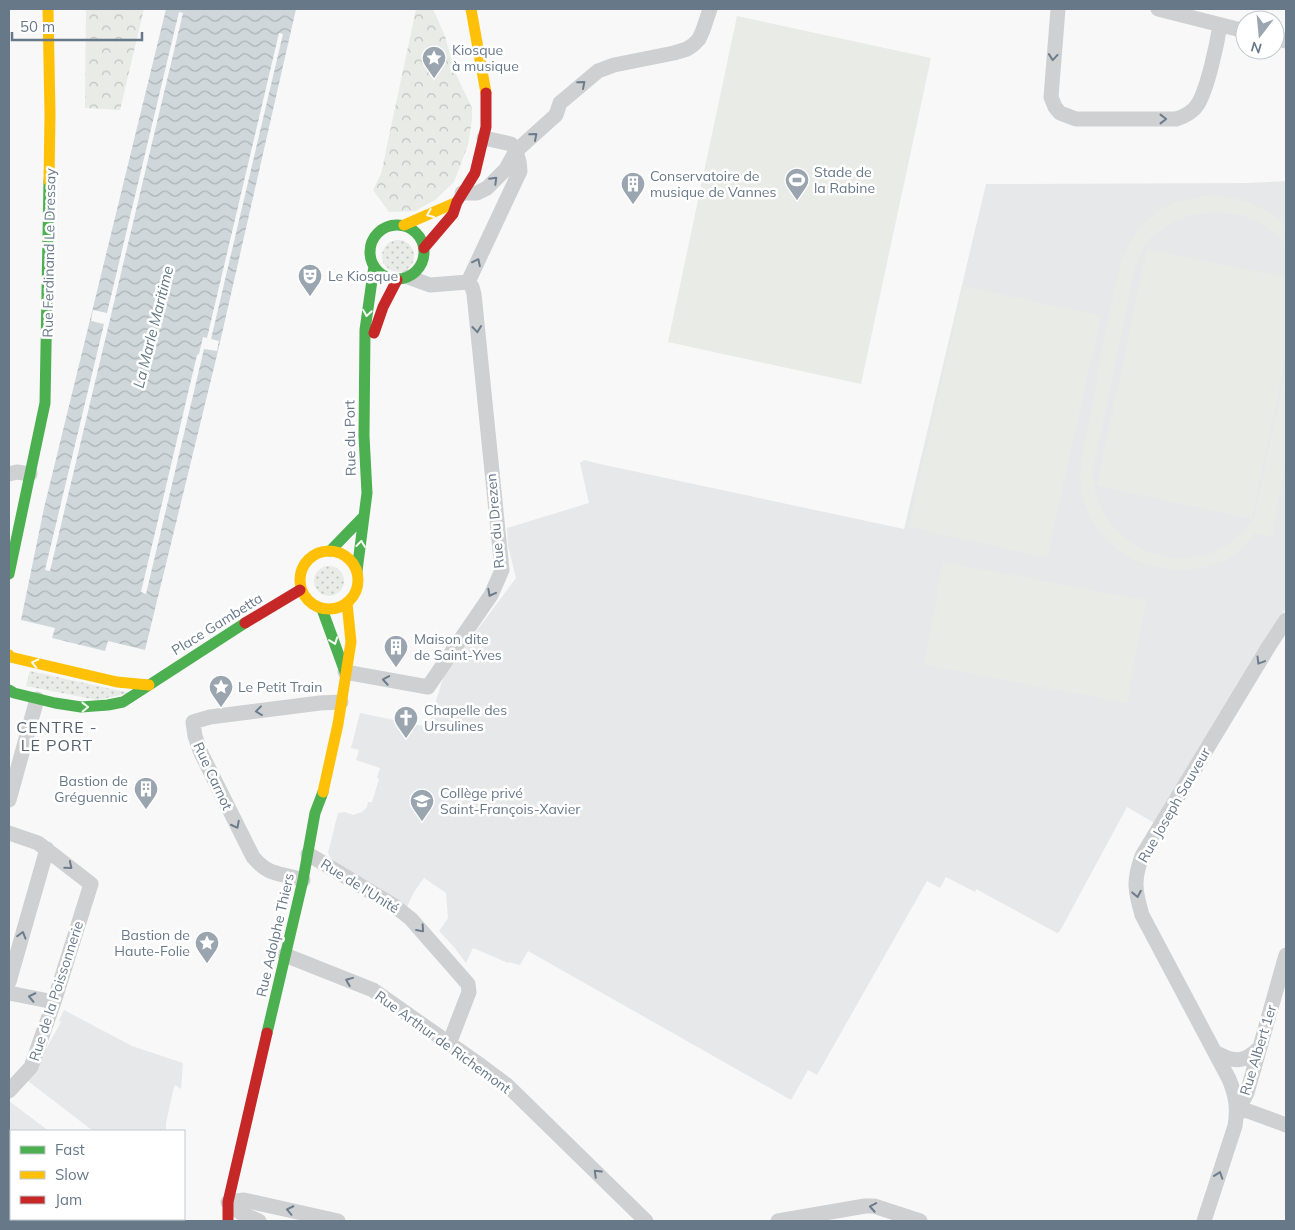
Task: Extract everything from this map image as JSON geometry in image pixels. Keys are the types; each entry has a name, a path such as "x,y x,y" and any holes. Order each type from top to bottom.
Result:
{"main road":[{"name":"Rue Ferdinand Le Dressay","path":"30,474 44,412 46,385 50,114 48,9"},
{"path":"424,248 442,224 453,214 459,198 475,173 484,138 487,119 487,98 471,9"},
{"path":"404,225 459,198"},
{"path":"393,224 404,225 413,229 420,238 424,248 424,257 421,265 415,272 403,278 387,277 378,272 369,255 370,244 375,235 383,228 393,224"},
{"name":"Rue du Port","path":"357,571 366,493 364,436 366,314 374,266"},
{"name":"Rue du Port","path":"365,360 383,307 403,278"},
{"path":"9,574 30,474"},
{"path":"330,551 364,516"},
{"path":"321,552 338,552 346,557 357,571 357,589 353,597 340,608 322,609 309,602 300,590 301,570 312,556 321,552"},
{"name":"Place Gambetta","path":"9,690 71,707 110,706 123,702 250,619 300,590"},
{"path":"345,672 351,642 347,603"},
{"path":"322,609 345,672"},
{"path":"9,657 117,682 149,685"},
{"name":"Rue Adolphe Thiers","path":"228,1221 228,1202 303,880 315,813 322,793 341,702 345,672"},
{"name":"Rue Adolphe Thiers","path":"216,1221 228,1202"}],"street":[{"path":"459,198 487,188 506,169 516,151 556,115 560,104 598,71 674,53 693,45 699,39 710,9"},
{"path":"1058,9 1051,97 1060,113 1076,119 1176,119 1186,116 1198,104 1202,94 1218,41 1220,25"},
{"path":"1158,9 1235,29"},
{"path":"403,278 430,285 468,282 520,171 520,162 511,144 484,138"},
{"name":"Rue du Drezen","path":"345,672 428,687 491,595 502,570 474,294 468,282"},
{"path":"9,474 17,472 30,474"},
{"name":"Rue Joseph Sauveur","path":"1238,1110 1234,1090 1142,916 1135,888 1137,871 1142,856 1286,620"},
{"path":"9,800 37,699"},
{"name":"Rue Carnot","path":"303,880 290,875 266,871 253,858 201,753 195,736 194,722 219,716 341,702"},
{"path":"9,833 38,842 47,849 9,982"},
{"name":"Rue de la Poissonnerie","path":"9,1091 31,1068 91,884 47,849"},
{"name":"Rue de l'Unité","path":"308,854 411,918 468,984 469,992 449,1044"},
{"name":"Rue Arthur de Richemont","path":"286,955 373,990 507,1085 646,1221"},
{"name":"Rue Albert 1er","path":"1204,1221 1230,1143 1238,1110 1247,1093 1286,959"},
{"path":"9,993 54,1002"},
{"path":"1215,1052 1225,1058 1238,1060 1251,1056 1259,1048"},
{"path":"1238,1110 1248,1111 1286,1125"},
{"path":"228,1202 244,1200 338,1221"},
{"path":"228,1202 241,1213 259,1221"},
{"path":"778,1221 874,1206 920,1221"}],"shaded area":[{"path":"1286,181 1286,608 1180,781 1156,824 1127,807 1060,931 1057,933 976,889 975,892 946,877 940,888 927,881 817,1075 808,1070 791,1100 528,951 520,965 508,963 473,948 466,963 439,931 448,918 446,893 424,878 414,892 406,909 334,866 328,853 338,813 345,812 353,815 362,812 367,807 368,802 372,802 379,779 377,778 380,768 356,760 359,750 351,748 360,713 428,727 444,675 516,578 508,546 507,528 589,503 580,463 584,460 904,529 986,184 1248,183"},
{"path":"64,1010 132,1046 183,1063 181,1089 175,1085 166,1130 92,1130 28,1081 61,1022 59,1021"},
{"path":"9,1101 48,1130 10,1130 10,1220 55,1220 9,1221"}],"green space":[{"path":"86,9 144,9 120,110 85,108"},
{"path":"416,9 433,9 445,36 455,72 472,108 472,119 468,145 454,182 435,200 415,211 389,212 373,190 381,174"},
{"path":"737,16 931,58 861,384 668,342"},
{"path":"1201,196 1236,199 1267,211 1286,226 1286,245 1273,231 1257,221 1219,212 1199,214 1181,219 1163,228 1145,245 1137,262 1131,286 1093,471 1098,501 1112,525 1132,543 1156,554 1182,558 1209,554 1233,541 1254,518 1286,367 1286,463 1272,537 1255,533 1240,550 1221,562 1200,568 1177,570 1159,568 1142,563 1113,545 1101,533 1092,519 1085,503 1080,477 1083,451 1118,273 1125,254 1140,228 1155,214 1172,204"},
{"path":"398,240 404,241 409,245 413,250 413,262 409,267 404,271 398,272 392,271 387,267 383,262 382,256 383,250 387,245 392,241"},
{"path":"1147,249 1286,278 1286,357 1252,519 1097,486"},
{"path":"963,286 1101,316 1047,558 909,527"},
{"path":"943,562 1146,600 1127,703 924,665"},
{"path":"329,566 340,570 344,581 340,592 329,596 318,592 314,581 318,570"},
{"path":"30,671 130,693 97,700 26,686"}],"water":[{"name":"La Marle Maritime","path":"166,9 296,9 218,351 145,650 108,641 105,651 52,638 55,628 21,620 44,508"}],"pier":[{"path":"179,12 183,13 50,571 45,570 104,324 91,321 93,310 107,313"},
{"path":"279,33 283,34 211,339 219,341 217,351 204,349 146,594 141,592 197,355 199,354 203,337 207,338"}],"traffic: fast":[{"path":"9,574 45,403 49,181"},
{"path":"392,225 402,225 412,229 420,237 424,252 420,267 412,275 402,279 392,279 382,275 374,267 370,257 370,247 374,237 382,229 392,225"},
{"path":"357,571 367,493 364,436 365,330 374,266"},
{"path":"330,551 364,516"},
{"path":"322,609 345,672"},
{"path":"9,690 14,693 55,703 81,707 123,702 245,623"},
{"path":"267,1033 303,880 315,813 323,792"}],"traffic: slow":[{"path":"48,9 49,181"},
{"path":"471,9 486,93"},
{"path":"404,225 457,202"},
{"path":"323,551 335,551 350,559 358,574 358,580 358,586 350,601 335,609 323,609 308,601 300,586 300,574 308,559 323,551"},
{"path":"323,792 338,724 351,642 347,603"},
{"path":"9,655 10,657 117,682 149,685"}],"traffic: jam":[{"path":"424,248 453,214 457,202 475,173 486,127 486,93"},
{"path":"374,333 383,307 397,280"},
{"path":"245,623 300,590"},
{"path":"228,1221 228,1202 267,1033"}],"place":[{"name":"Kiosque à musique","path":"434,79"},
{"name":"Stade de la Rabine","path":"797,201"},
{"name":"Conservatoire de musique de Vannes","path":"633,205"},
{"name":"Le Kiosque","path":"310,297"},
{"name":"Maison dite de Saint-Yves","path":"396,668"},
{"name":"Le Petit Train","path":"221,708"},
{"name":"Chapelle des Ursulines","path":"406,739"},
{"name":"Bastion de Gréguennic","path":"146,810"},
{"name":"Collège privé Saint-François-Xavier","path":"422,822"},
{"name":"Bastion de Haute-Folie","path":"207,964"}],"district":[{"name":"CENTRE - LE PORT","path":"57,736"}]}
